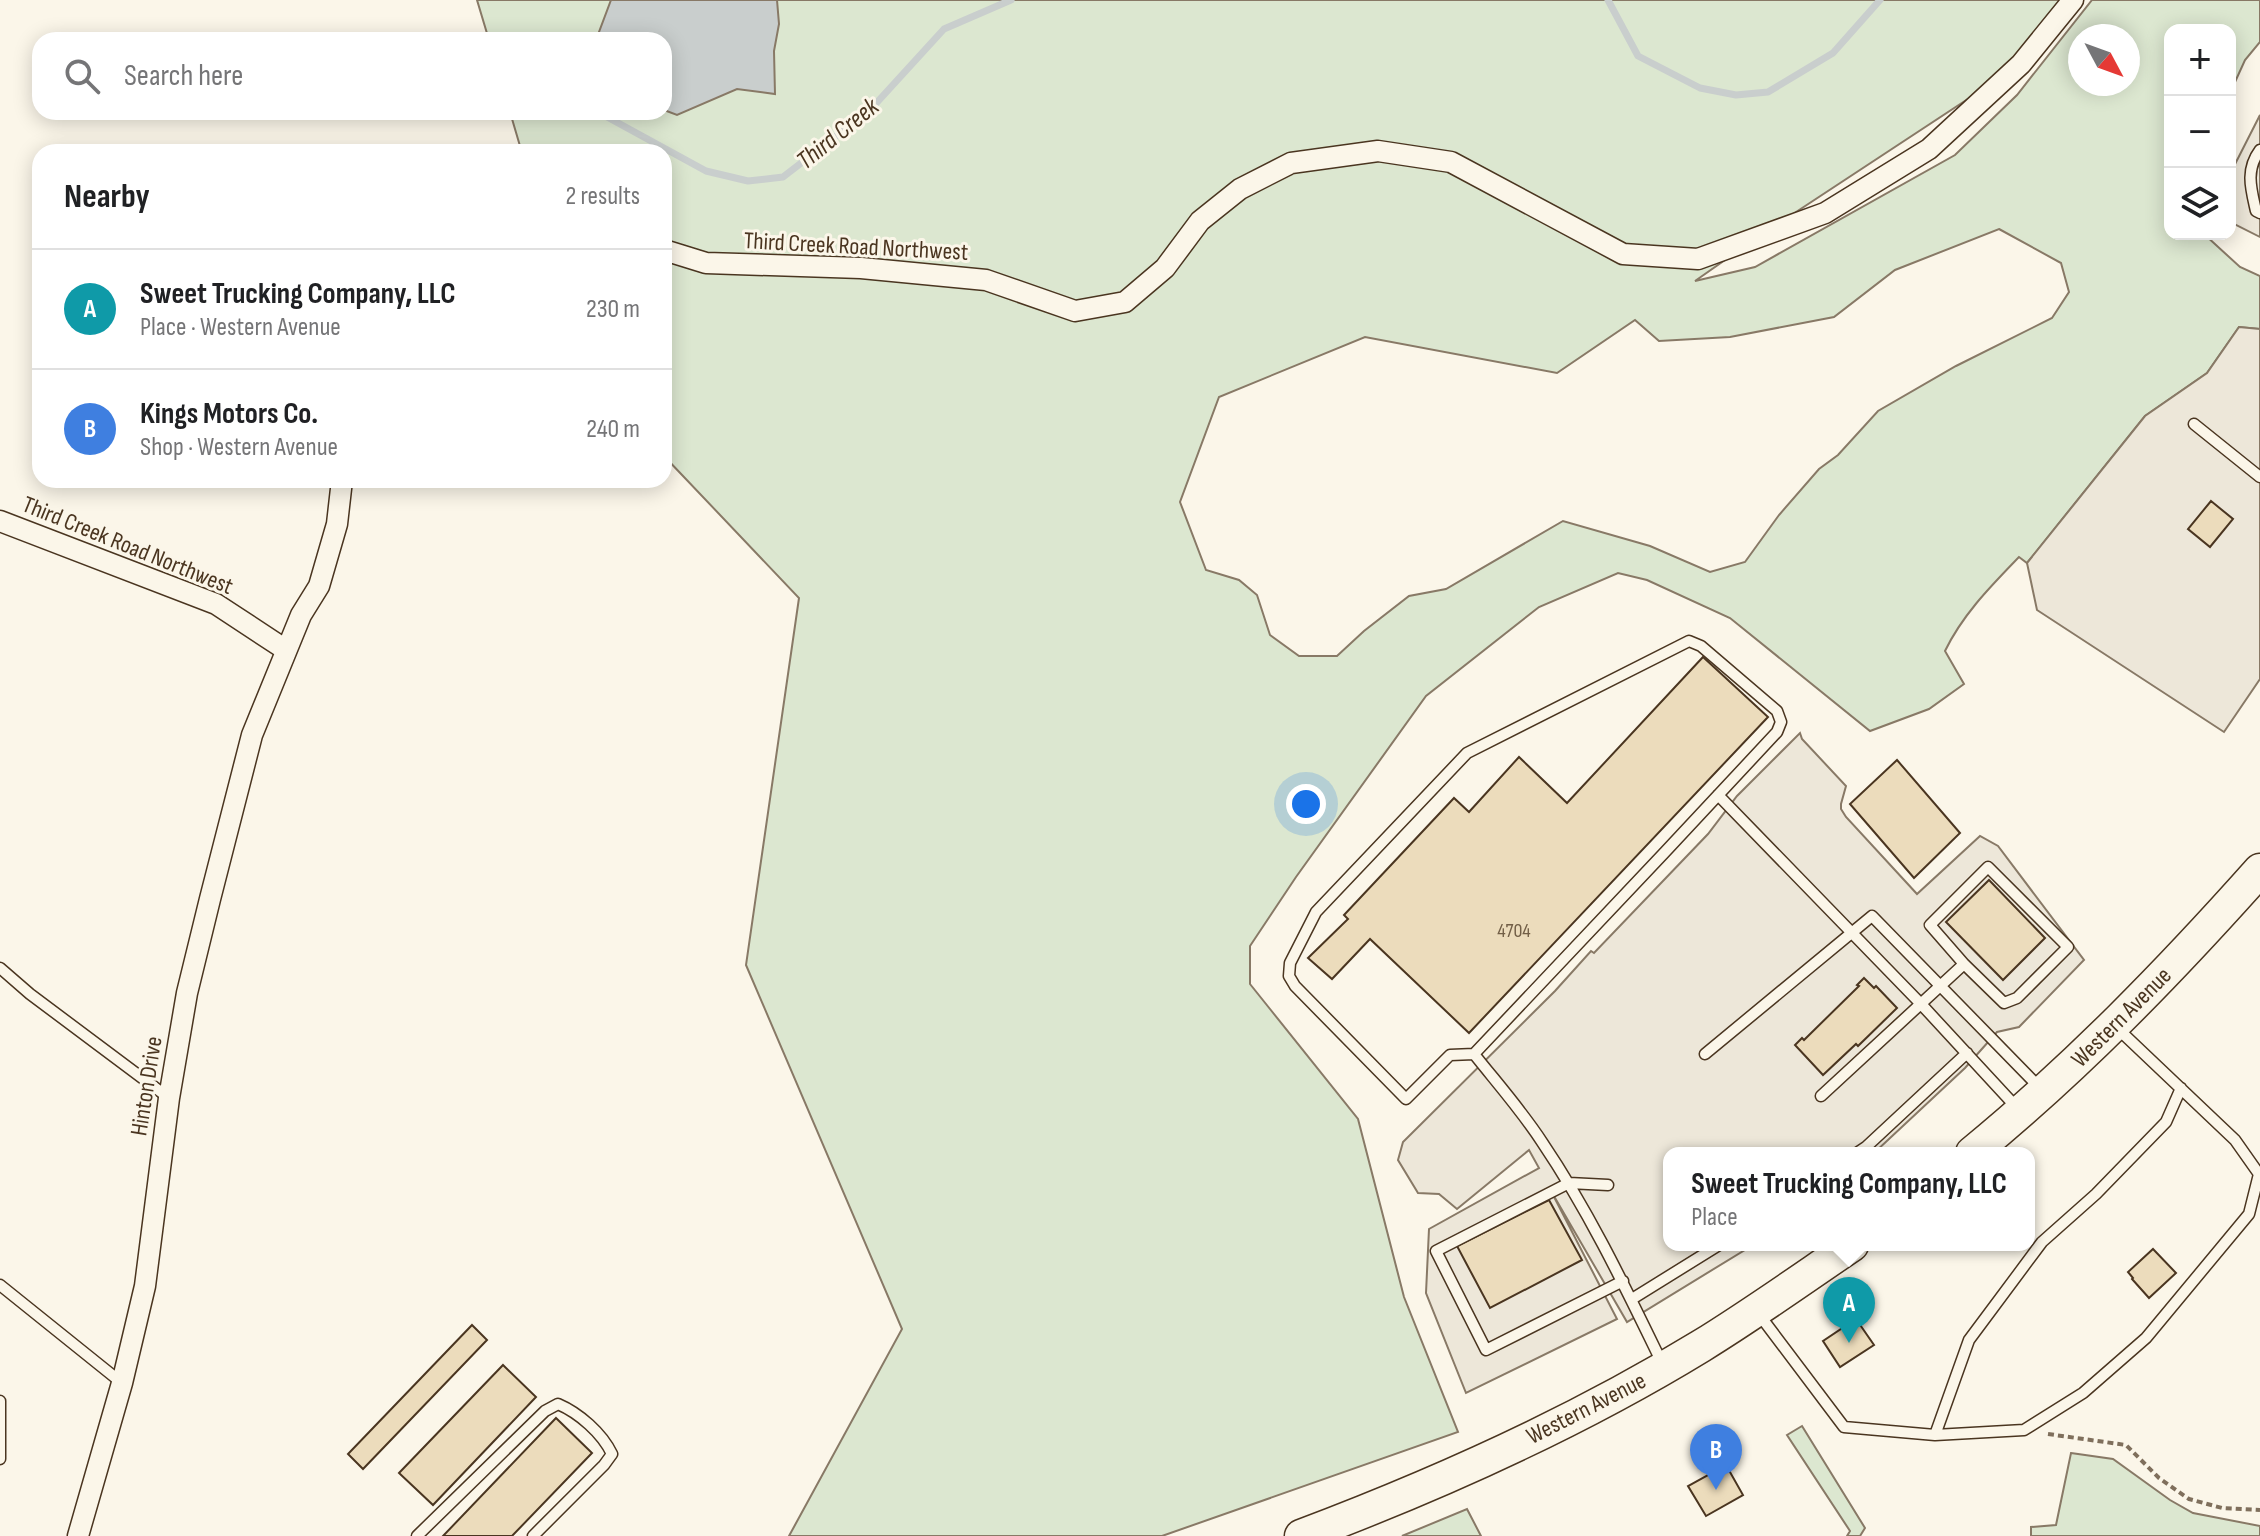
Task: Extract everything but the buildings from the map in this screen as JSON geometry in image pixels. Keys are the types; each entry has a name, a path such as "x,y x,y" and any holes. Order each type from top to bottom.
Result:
{"main road":[{"name":"Western Avenue","path":"1979,1147 2033,1102 2114,1026 2260,870"},
{"name":"Western Avenue","path":"1301,1536 1375,1508 1559,1424 1664,1367 1756,1311 1843,1251"}],"street":[{"name":"Third Creek Road Northwest","path":"672,252 706,263 861,268 986,280 1075,311 1125,302 1165,268 1200,221 1240,189 1291,163 1378,151 1451,162 1623,254 1698,259 1825,213 1929,149 2021,64 2073,0"},
{"path":"286,650 301,615 319,586 337,524 341,488"},
{"name":"Third Creek Road Northwest","path":"0,521 216,604 286,650"},
{"name":"Hinton Drive","path":"78,1536 122,1383 145,1286 169,1098 187,993 252,735 286,650"}],"lane":[{"path":"2260,150 2248,179 2256,211 2260,213"},
{"path":"2194,424 2260,477"},
{"path":"1689,641 1701,646 1777,711 1781,722 1777,732 1474,1054 1450,1055 1406,1099 1295,986 1289,976 1290,963 1316,912 1467,753 1689,641"},
{"path":"1718,795 1967,1053 2033,1102"},
{"path":"1988,867 2068,947 2017,998 2004,1003 1964,964 1930,925 1988,867"},
{"path":"1705,1054 1872,916 1939,986 2033,1102"},
{"path":"1821,1096 1964,964"},
{"path":"0,968 169,1098"},
{"path":"1756,1311 1844,1427 1935,1435 2024,1430 2083,1393 2146,1338 2249,1214 2259,1174 2235,1140 2114,1026"},
{"path":"1866,1147 1967,1053"},
{"path":"1474,1054 1540,1139 1569,1183 1602,1240 1664,1367"},
{"path":"1935,1435 1969,1340 2042,1242 2096,1194 2166,1122 2181,1088"},
{"path":"1608,1185 1569,1183 1436,1251 1486,1350 1623,1281"},
{"path":"1632,1299 1709,1251"},
{"path":"0,1285 122,1383"},
{"path":"0,1401 0,1459"},
{"path":"417,1536 545,1411 558,1404 606,1441 612,1454 533,1536"}],"path":[{"path":"2024,1430 2126,1445 2159,1478 2189,1499 2222,1508 2260,1510"}],"green space":[{"path":"477,0 2072,0 2021,64 1695,281 1755,267 1955,155 2017,95 2068,30 2068,96 2140,96 2140,24 2073,24 2092,0 2260,0 2260,42 2245,60 2236,80 2236,24 2164,24 2164,240 2211,240 2240,267 2260,276 2260,329 2239,327 2207,373 2145,416 2027,563 2019,557 1988,590 1960,625 1945,651 1964,684 1929,709 1870,731 1730,618 1647,580 1618,573 1539,607 1426,696 1250,946 1250,984 1358,1119 1404,1297 1458,1432 1162,1536 789,1536 902,1329 746,965 799,598 672,464 672,144 519,144 512,120 672,120 672,32 487,32","holes":["1999,229 2061,263 2069,292 2052,318 1956,366 1878,411 1838,455 1819,469 1779,515 1745,562 1710,572 1650,546 1563,521 1446,589 1409,596 1337,656 1299,656 1270,635 1257,595 1239,580 1206,570 1180,502 1219,397 1365,337 1557,373 1635,320 1659,341 1730,337 1834,317 1895,270"]},
{"path":"1802,1426 1865,1528 1860,1536 1847,1536 1850,1531 1787,1435"},
{"path":"2071,1453 2113,1459 2193,1513 2260,1526 2260,1536 2031,1536 2031,1527 2056,1525"},
{"path":"1467,1509 1481,1536 1402,1536"}],"shaded area":[{"path":"611,0 777,0 779,24 774,51 775,94 737,89 677,115 672,113 672,32 599,32"},
{"path":"2260,115 2260,237 2236,225 2236,162"},
{"path":"2239,327 2260,329 2260,679 2224,732 2037,610 2027,563 2145,416 2207,373"},
{"path":"1800,733 1802,739 1846,786 1841,809 1846,817 1917,894 1980,836 1998,846 2084,960 2019,1027 1997,1032 1965,1068 1880,1147 1663,1147 1663,1251 1743,1251 1627,1322 1551,1191 1617,1319 1466,1393 1426,1293 1429,1229 1539,1168 1529,1150 1457,1209 1439,1194 1418,1193 1398,1160 1403,1142 1555,991 1591,951 1594,953 1708,834 1737,796"}],"waterway":[{"name":"Third Creek","path":"672,152 706,171 748,181 783,177 870,110 944,29 1011,0"},
{"name":"Third Creek","path":"1608,0 1638,56 1700,88 1736,95 1768,92 1833,53 1880,0"},
{"name":"Third Creek","path":"613,120 657,144"}],"place":[{"name":"Sweet Trucking Company, LLC","path":"1849,1343"},
{"name":"Kings Motors Co.","path":"1716,1490"}]}
